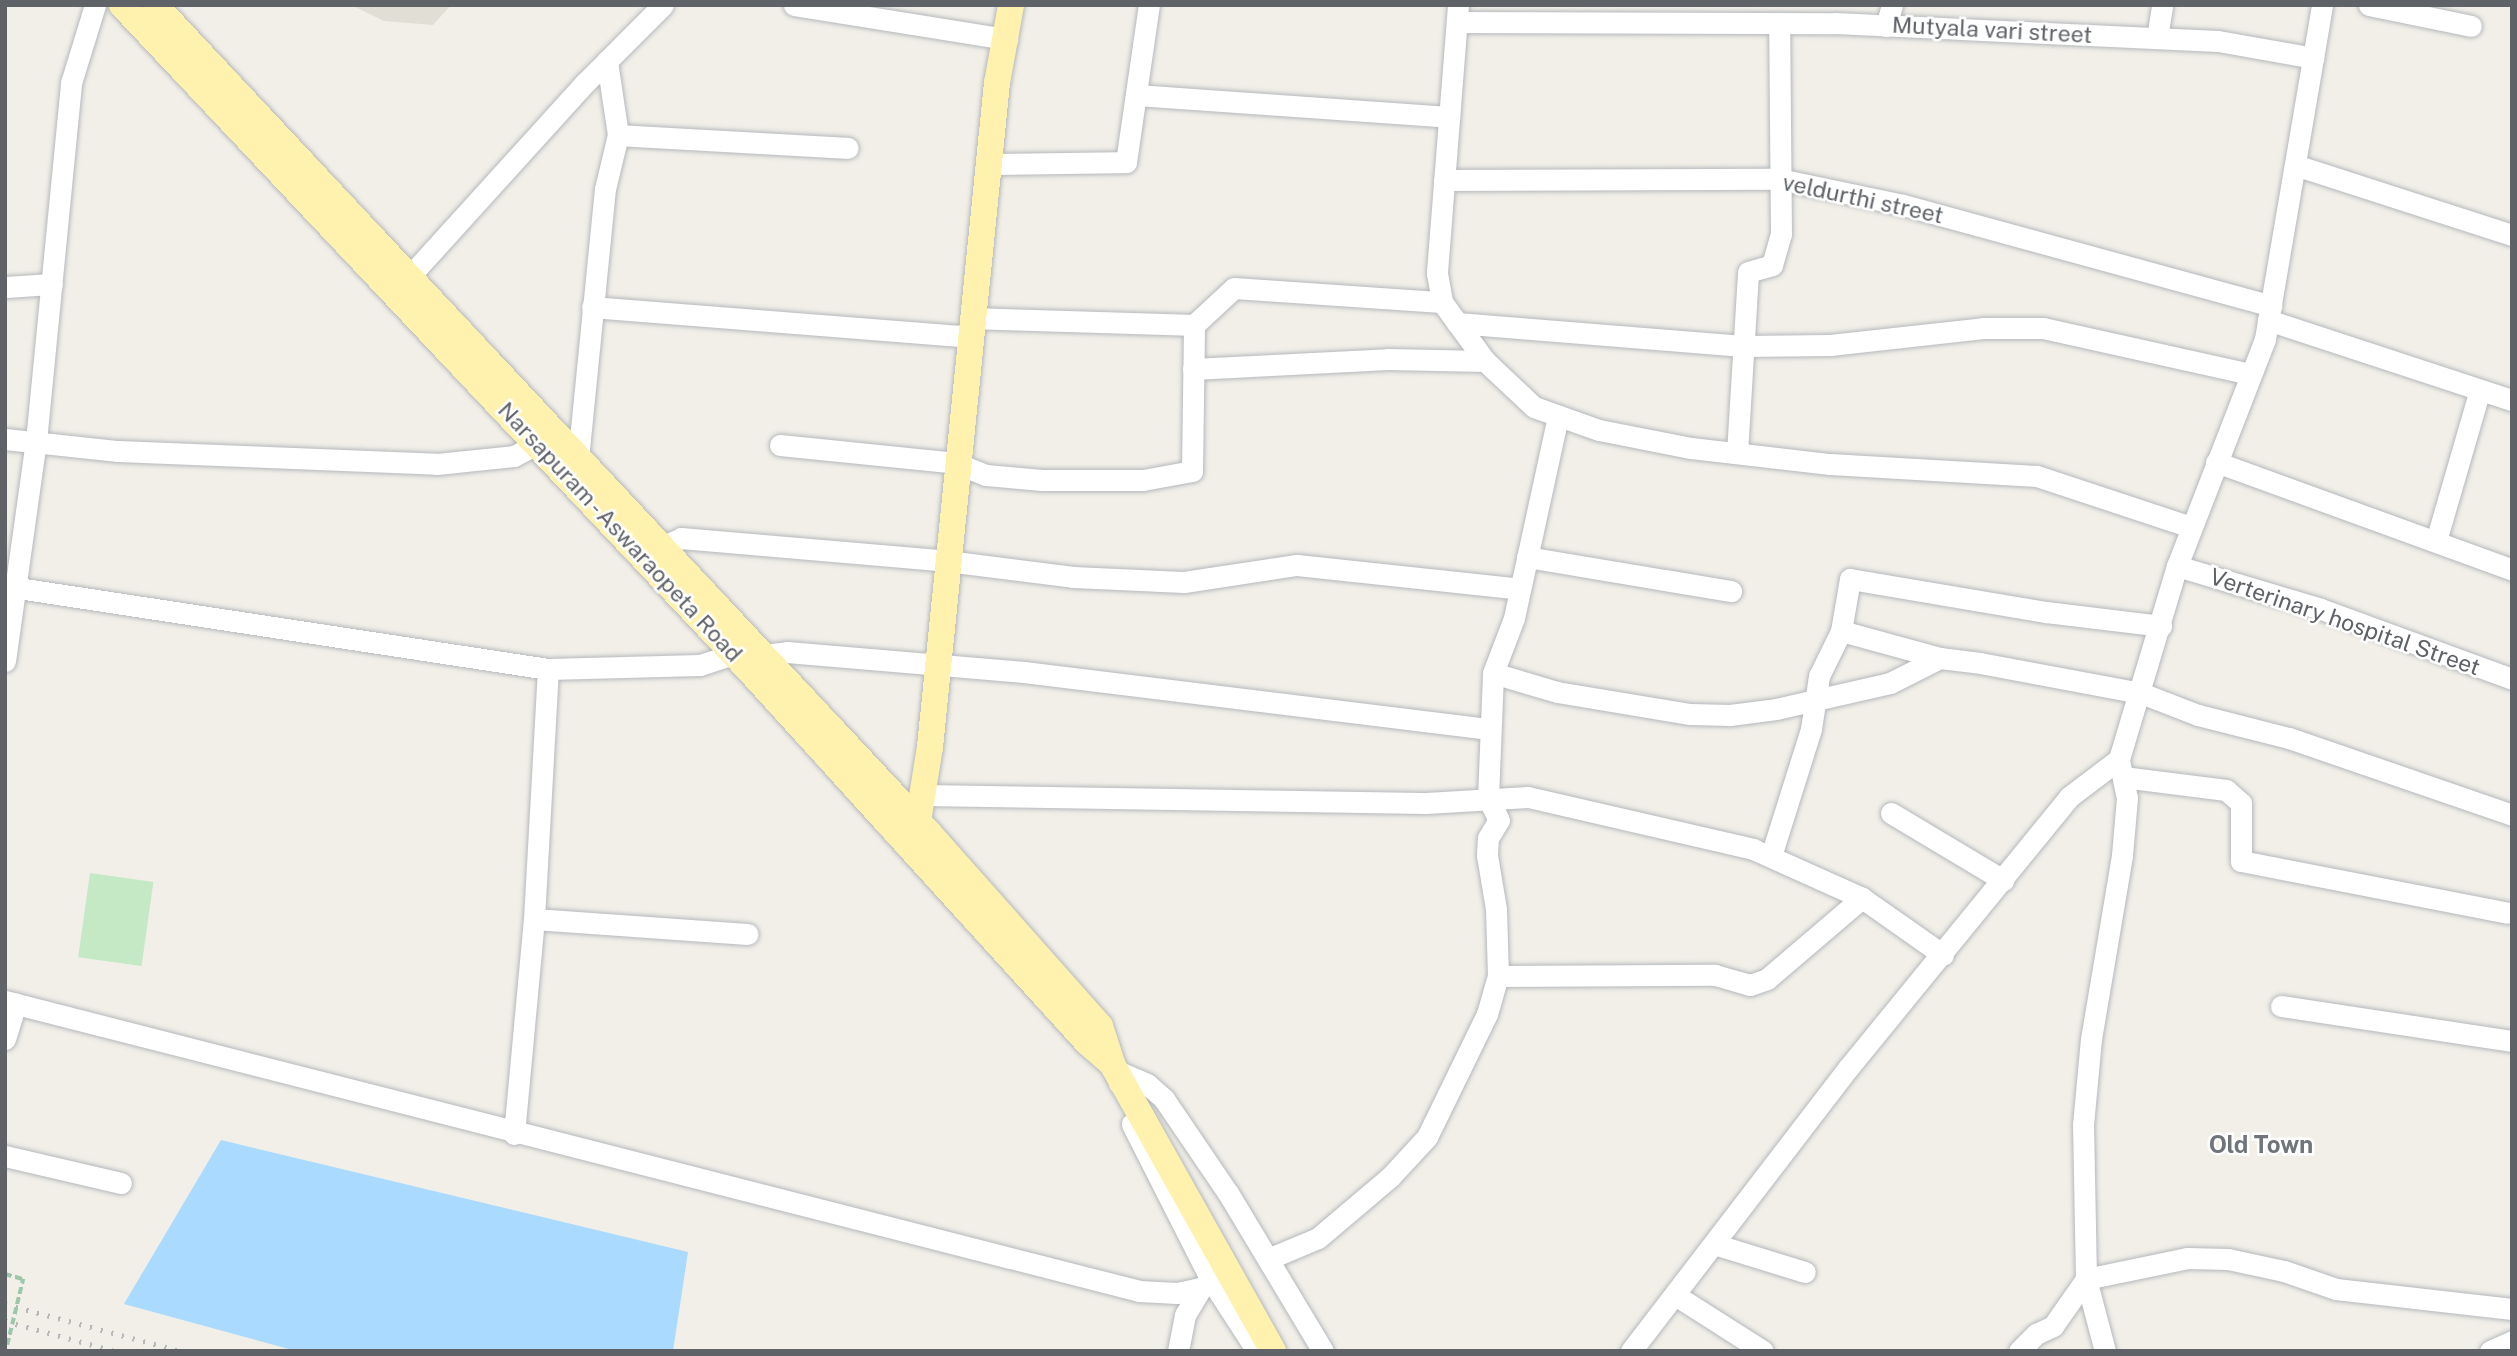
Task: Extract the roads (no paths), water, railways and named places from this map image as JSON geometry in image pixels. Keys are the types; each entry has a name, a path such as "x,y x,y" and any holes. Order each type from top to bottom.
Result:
{"main road":[{"name":"Narsapuram - Aswaraopeta Road","path":"122,5 401,287 578,460 763,655 916,834 1088,1043 1116,1068 1273,1351"},
{"name":"Narsapuram - Aswaraopeta Road","path":"155,5 537,444 734,654 916,834"},
{"path":"916,834 923,795 988,164 1011,5"}],"street":[{"path":"5,661 12,587 36,441 71,83 95,5"},
{"path":"401,287 607,61 663,5"},
{"path":"794,5 1007,39"},
{"path":"988,164 1126,162 1149,5"},
{"path":"2157,38 2162,5"},
{"path":"2105,1351 2086,1279 2083,1125 2093,1025 2122,855 2127,798 2121,768 2177,566 2251,374 2269,313 2322,5"},
{"path":"2369,5 2471,26"},
{"path":"1462,11 1449,117 1437,273 1442,302 1485,361 1534,407 1599,430 1737,453 1830,464 2037,476 2191,527"},
{"name":"Mutyala vari street","path":"1462,11 1779,23 1889,15 2218,41 2314,58"},
{"path":"1737,453 1748,272 1772,265 1781,234 1779,23"},
{"path":"578,460 605,189 618,135 607,61"},
{"path":"1136,95 1449,117"},
{"path":"618,135 848,148"},
{"path":"2295,165 2512,235"},
{"name":"veldurthi street","path":"1444,180 1779,179 1903,205 2269,313 2512,400"},
{"path":"5,287 52,284"},
{"path":"592,306 970,328 1194,325 1234,288 1442,302"},
{"path":"1457,323 1743,346 1830,345 1983,328 2043,328 2251,374"},
{"path":"780,445 956,463 986,475 1042,480 1143,480 1192,471 1194,325"},
{"path":"1193,369 1388,359 1485,361"},
{"path":"2436,541 2480,390"},
{"path":"1268,1259 1318,1238 1391,1176 1427,1137 1487,1014 1498,976 1496,909 1487,855 1489,838 1499,820 1489,799 1489,729 1493,673 1520,589 1558,415"},
{"path":"5,439 118,451 437,464 513,456 537,444"},
{"path":"2216,462 2512,570"},
{"path":"659,548 681,537 947,561 1073,577 1184,582 1297,565 1520,589"},
{"path":"1527,557 1731,591"},
{"name":"Verterinary hospital Street","path":"2177,566 2321,609 2512,679"},
{"path":"1771,856 1811,729 1812,701 1841,631 1850,579 2046,612 2161,626"},
{"path":"12,587 548,669 700,665 734,654"},
{"path":"1841,631 1940,658 2141,693 2198,715 2288,738 2512,815"},
{"path":"763,655 787,652 937,664 1489,729"},
{"path":"1493,673 1557,692 1690,714 1730,715 1812,701 1890,683 1940,658"},
{"path":"514,1134 534,919 548,669"},
{"path":"1631,1351 1849,1067 1943,955 2069,797 2121,768 2226,790 2241,803 2241,861 2508,913"},
{"path":"923,795 1201,802 1426,803 1528,797 1771,856 1862,898 1943,955"},
{"path":"1891,813 2003,880"},
{"path":"1498,976 1715,975 1750,985 1767,979 1862,898"},
{"path":"534,919 747,934"},
{"path":"5,1039 11,1003 514,1134 1139,1291 1177,1293 1206,1284"},
{"path":"2281,1006 2512,1041"},
{"path":"1116,1068 1147,1084 1164,1099 1268,1259 1323,1351"},
{"path":"1116,1068 1128,1116 1206,1284 1257,1351"},
{"path":"5,1156 121,1183"},
{"path":"1714,1244 1805,1272"},
{"path":"2019,1351 2036,1334 2053,1326 2086,1279 2188,1258 2228,1259 2284,1271 2336,1289 2512,1309"},
{"path":"1178,1351 1185,1315 1206,1284"},
{"path":"1675,1295 1763,1351"},
{"path":"2490,1351 2512,1341"}],"water":[{"path":"221,1140 688,1252 673,1351 296,1351 124,1304"}],"railway":[{"path":"5,1304 180,1351"},
{"path":"5,1321 115,1351"}],"district":[{"name":"Old Town","path":"2261,1145"}]}
